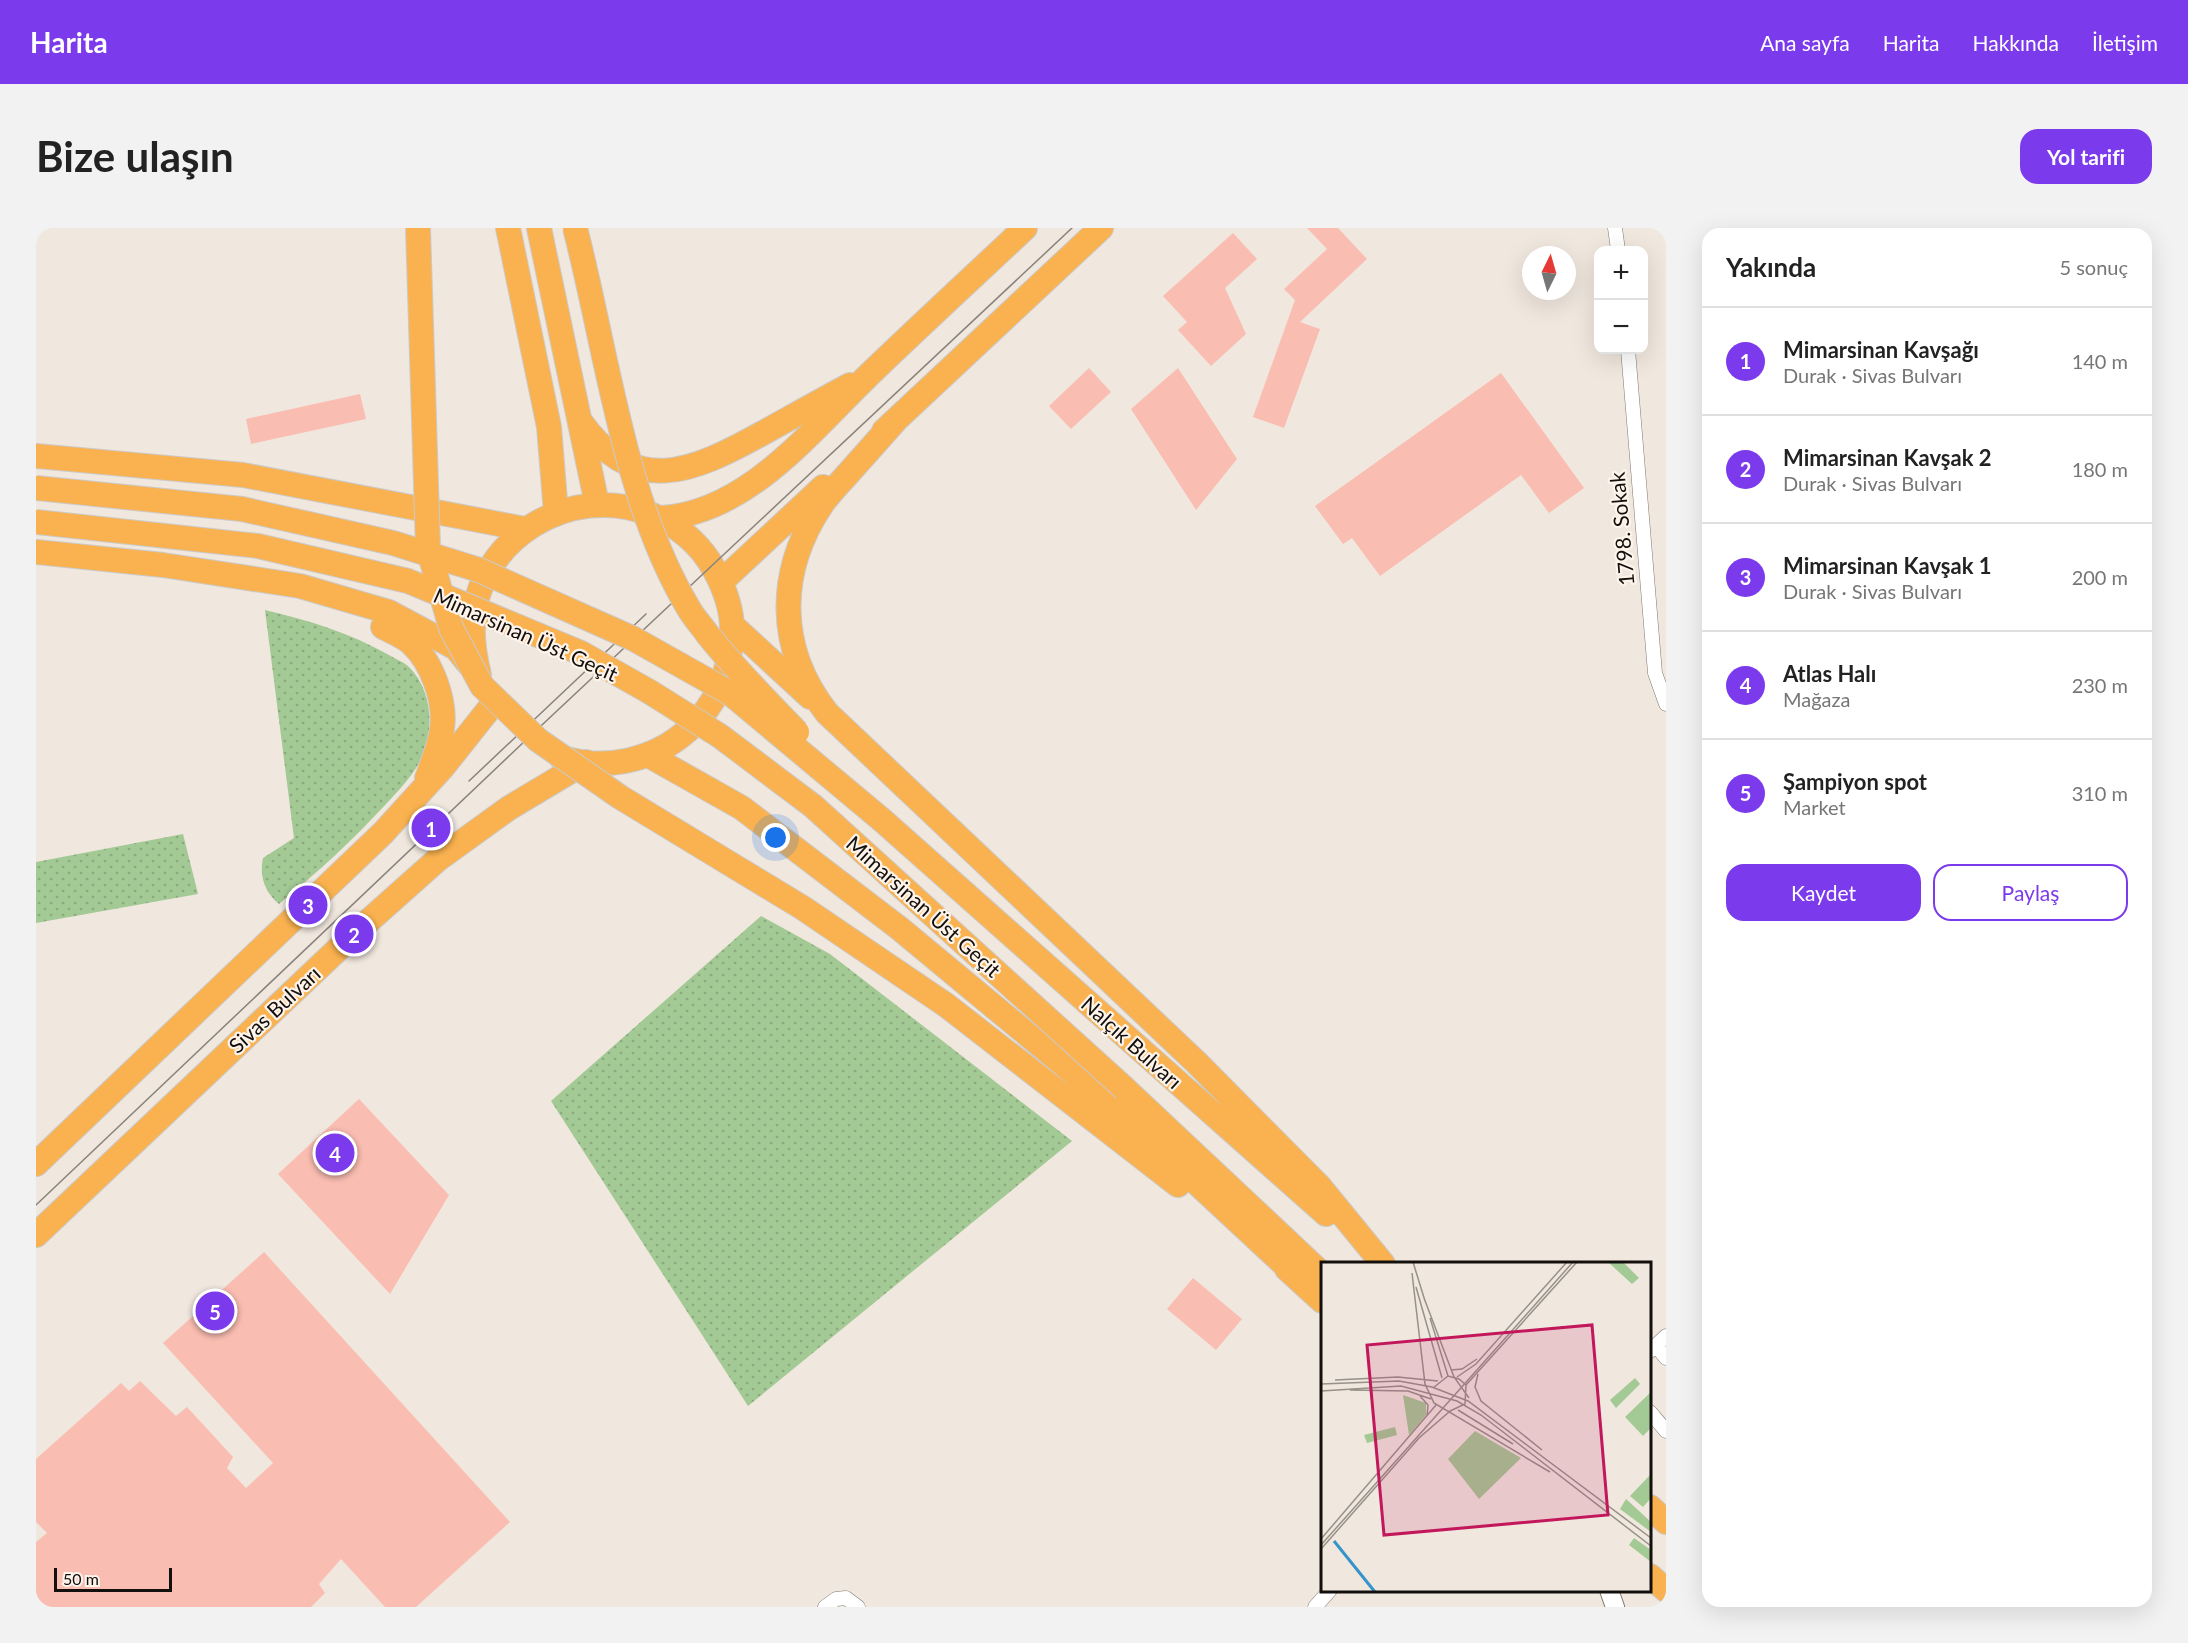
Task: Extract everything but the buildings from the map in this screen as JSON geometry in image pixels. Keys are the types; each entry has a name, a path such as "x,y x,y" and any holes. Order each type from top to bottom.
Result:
{"highway":[{"path":"418,228 428,548 451,628 482,686 538,740 602,784 793,901 946,1005 1311,1276"},
{"path":"508,228 546,409 554,471 556,513"},
{"path":"539,228 597,504"},
{"path":"575,228 630,463 645,513 689,610 729,662 882,820"},
{"path":"661,518 692,513 737,493 807,437 870,374 1025,228"},
{"path":"721,582 1101,228"},
{"path":"580,421 597,442 619,459 644,469 675,470 718,457 870,374"},
{"path":"827,713 810,687 795,649 788,609 791,573 801,542 823,502 895,421"},
{"path":"36,456 243,475 525,529"},
{"name":"Mimarsinan Üst Geçit","path":"36,488 242,508 393,543 479,570 634,639 730,693 882,820"},
{"path":"36,552 163,565 300,586 389,612 456,648 480,679 493,704 510,725 531,742 566,758 586,762 628,761 648,755 677,740 702,717 720,690 730,658 732,625 729,603 711,562 680,530 661,518 630,508 597,504 556,513 525,529 504,548 494,563 478,597 472,624 473,652 480,679"},
{"name":"Mimarsinan Üst Geçit","path":"36,522 258,546 408,581 581,654 650,692 720,736 813,806 1125,1089"},
{"path":"300,586 399,635 419,652 429,667 442,709 442,729 434,760 414,801"},
{"path":"732,625 1196,1062 1320,1187 1381,1262"},
{"path":"36,1164 375,841 414,801 493,704"},
{"path":"648,755 742,808 908,936 991,1003 1311,1276 1321,1297"},
{"name":"Sivas Bulvarı","path":"36,1234 354,934 438,860 509,808 586,762"},
{"name":"Nalçık Bulvarı","path":"882,820 1381,1262"},
{"name":"Nalçık Bulvarı","path":"1125,1089 1311,1276"},
{"path":"1651,1508 1666,1522"},
{"path":"1651,1577 1666,1590"}],"street":[{"path":"1615,228 1617,246"},
{"name":"1798. Sokak","path":"1628,354 1655,673 1666,704"},
{"path":"1657,1344 1666,1358"},
{"path":"1651,1413 1666,1431"},
{"path":"1315,1607 1328,1592"},
{"path":"1610,1592 1615,1607"},
{"path":"825,1607 836,1599 846,1598 858,1607"}],"green space":[{"path":"265,610 344,634 405,664 423,688 429,712 425,750 409,778 348,843 279,904 264,884 263,858 294,838"},
{"path":"183,834 198,894 36,923 36,862"},
{"path":"761,916 830,954 1072,1141 748,1406 551,1101"}],"tram line":[{"path":"36,1205 527,739 1072,228"},
{"path":"469,781 646,614"}],"place":[{"name":"Mimarsinan Kavşağı","path":"431,828"},
{"name":"Mimarsinan Kavşak 1","path":"308,905"},
{"name":"Mimarsinan Kavşak 2","path":"354,934"},
{"name":"Atlas Halı","path":"335,1153"},
{"name":"Şampiyon spot","path":"215,1311"}]}
